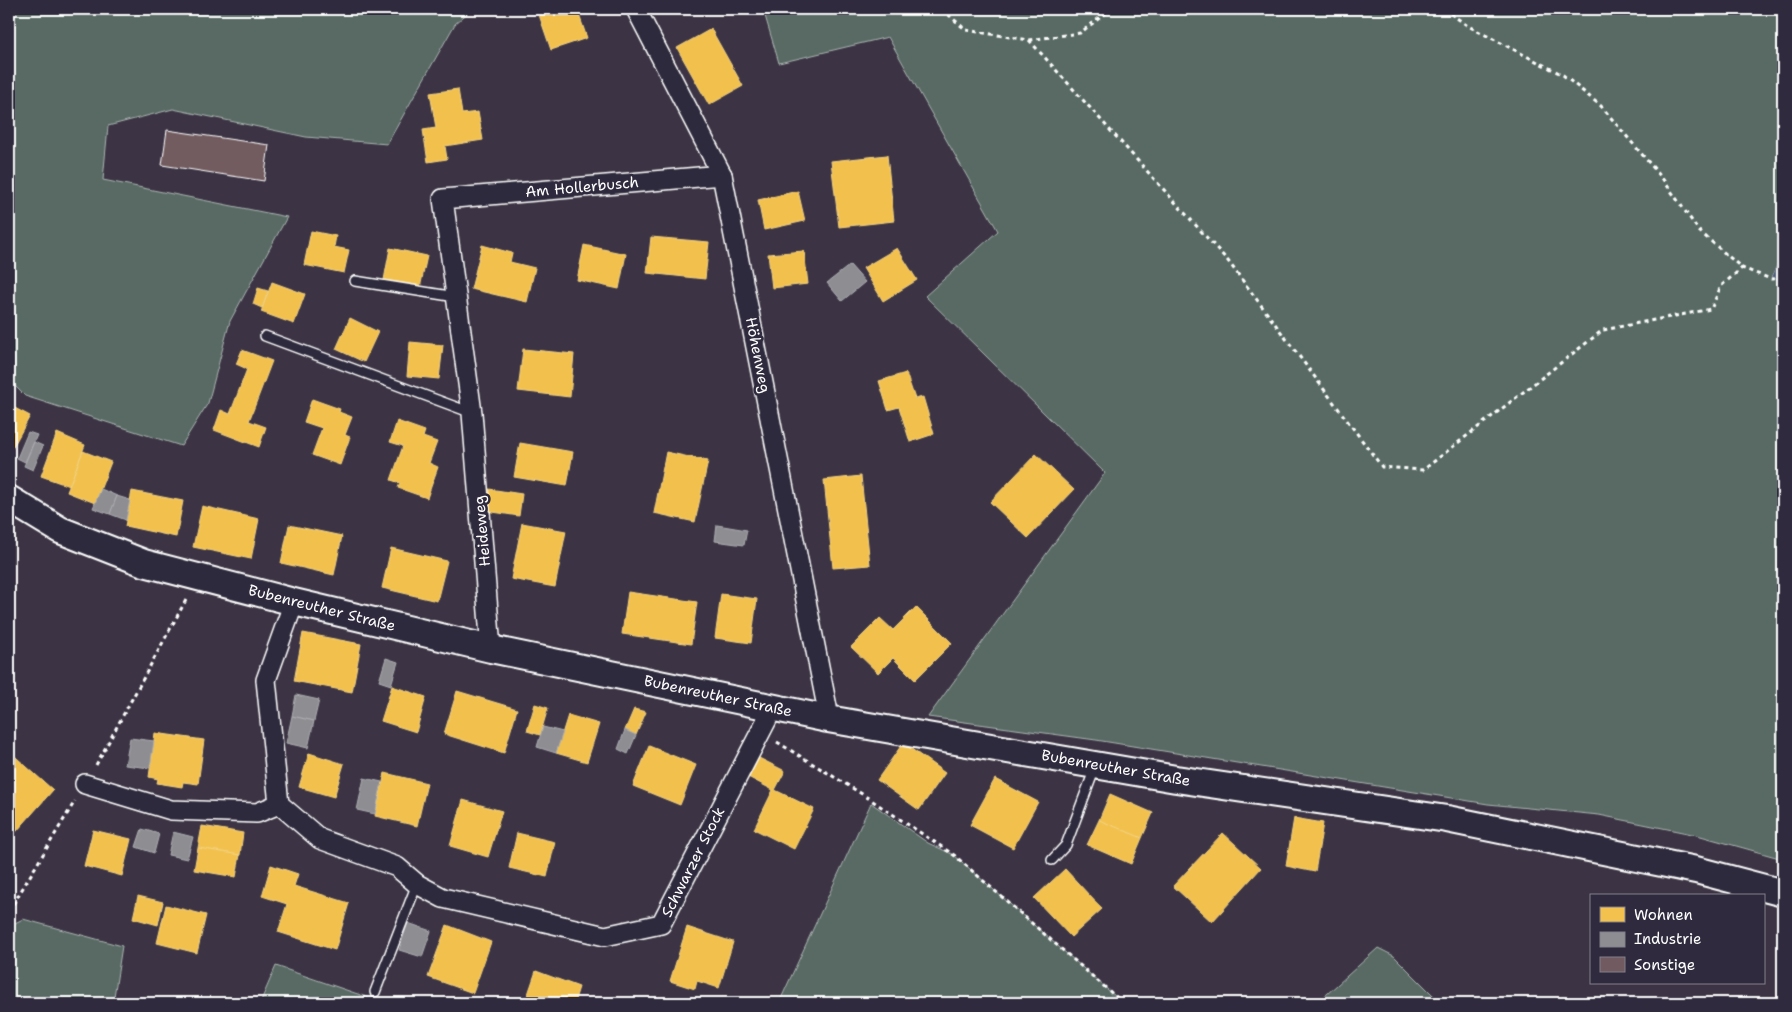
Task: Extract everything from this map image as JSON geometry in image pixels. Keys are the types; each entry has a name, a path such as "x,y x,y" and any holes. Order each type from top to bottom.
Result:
{"street":[{"name":"Höhenweg","path":"636,9 722,175 828,719"},
{"name":"Am Hollerbusch","path":"442,199 722,175"},
{"name":"Heideweg","path":"442,199 472,414 491,649"},
{"name":"Bubenreuther Straße","path":"9,499 60,530 144,564 491,649 828,719 1176,778 1447,819 1696,870 1783,893"},
{"path":"85,784 171,810 257,813 279,804 266,680 294,602"},
{"name":"Schwarzer Stock","path":"279,804 320,839 397,867 417,884 442,898 605,936 661,924 773,708"}],"lane":[{"path":"355,281 456,298"},
{"path":"265,336 472,414"},
{"path":"1052,860 1066,845 1096,765"},
{"path":"375,992 417,884"}],"path":[{"path":"942,9 966,30 1029,40 1080,33 1112,9"},
{"path":"1444,9 1468,26 1563,75 1601,106 1662,178 1699,231 1742,268 1771,279 1783,278"},
{"path":"1029,40 1228,261 1382,467 1423,470 1603,330 1711,309 1721,286 1742,268"},
{"path":"9,911 85,784 198,577"},
{"path":"760,731 862,794 954,855 1123,1003"}],"green space":[{"path":"9,9 472,9 455,24 387,144 306,137 173,109 108,126 103,180 287,217 230,321 208,403 181,446 25,396 9,380"},
{"path":"763,9 1783,9 1783,252 1771,279 1783,278 1783,859 1697,835 1599,815 1488,804 1096,740 928,717 1105,473 925,296 998,231 888,37 779,63"},
{"path":"871,803 928,843 954,855 1123,1003 779,1003"},
{"path":"23,919 122,946 113,1003 9,1003 9,926"},
{"path":"1378,948 1394,956 1441,1003 1317,1003"},
{"path":"276,966 384,1003 260,1003"}],"water":[{"path":"1783,252 1783,278 1771,279"}],"building: Wohnen":[{"path":"537,9 577,9 587,38 551,50"},
{"path":"711,29 743,86 709,105 677,48"},
{"path":"458,89 462,114 478,112 483,140 445,146 447,159 428,162 423,130 436,128 430,93"},
{"path":"887,155 894,221 839,227 831,161"},
{"path":"798,191 805,221 764,230 758,200"},
{"path":"311,231 336,236 334,247 349,250 344,273 304,265"},
{"path":"651,237 709,242 705,279 647,273"},
{"path":"482,245 512,253 510,262 535,268 527,302 471,289"},
{"path":"584,245 626,254 619,289 577,280"},
{"path":"390,248 427,256 420,288 384,280"},
{"path":"897,248 917,280 883,301 863,268"},
{"path":"804,251 808,284 772,288 768,254"},
{"path":"272,282 305,294 294,324 261,312"},
{"path":"258,288 268,291 262,308 253,304"},
{"path":"350,318 378,332 364,362 336,349"},
{"path":"410,342 443,345 439,379 407,376"},
{"path":"523,349 574,354 570,397 518,391"},
{"path":"242,350 272,361 249,421 266,427 259,447 214,430 221,410 230,414 247,369 236,364"},
{"path":"906,373 915,399 923,397 934,434 910,442 899,407 888,410 879,381"},
{"path":"312,399 340,409 339,412 352,417 345,435 350,437 340,465 312,455 322,428 304,422"},
{"path":"9,405 30,416 9,454"},
{"path":"397,421 425,431 423,437 437,442 429,463 438,467 427,498 398,488 400,483 391,480 403,446 390,442"},
{"path":"57,433 85,445 69,486 41,476"},
{"path":"520,443 573,452 567,486 514,477"},
{"path":"83,451 111,462 95,503 67,492"},
{"path":"666,452 708,461 695,522 654,513"},
{"path":"1036,454 1074,490 1028,538 990,502"},
{"path":"861,476 870,565 833,568 824,480"},
{"path":"489,489 522,494 519,516 486,511"},
{"path":"132,491 183,501 176,537 125,526"},
{"path":"202,506 259,519 251,559 193,547"},
{"path":"522,523 566,531 555,587 511,579"},
{"path":"289,525 342,536 334,575 281,563"},
{"path":"391,548 447,561 437,601 382,588"},
{"path":"628,592 697,602 691,644 622,634"},
{"path":"721,594 757,599 751,643 715,638"},
{"path":"916,607 952,643 915,680 893,658 878,673 851,647 880,618 893,630"},
{"path":"303,633 361,644 352,692 294,681"},
{"path":"392,686 426,697 416,732 381,721"},
{"path":"457,691 517,709 504,753 444,734"},
{"path":"535,704 548,708 540,735 527,731"},
{"path":"634,709 646,712 636,735 625,730"},
{"path":"568,715 599,724 587,762 556,753"},
{"path":"155,733 204,740 198,784 183,782 182,787 157,783 158,779 149,777"},
{"path":"903,743 945,773 919,810 877,780"},
{"path":"649,746 696,765 680,805 633,786"},
{"path":"9,751 53,790 9,840"},
{"path":"309,753 344,764 334,797 299,787"},
{"path":"757,757 785,771 775,790 814,809 794,849 754,829 773,790 748,777"},
{"path":"385,773 427,783 417,826 375,816"},
{"path":"995,779 1038,802 1013,848 970,825"},
{"path":"1110,794 1153,813 1142,838 1099,820"},
{"path":"463,800 502,811 488,857 450,846"},
{"path":"1294,818 1323,823 1315,872 1286,866"},
{"path":"1099,820 1142,838 1131,864 1087,845"},
{"path":"202,826 243,833 240,855 198,848"},
{"path":"93,830 131,839 122,876 84,866"},
{"path":"517,833 555,842 547,877 509,868"},
{"path":"1223,833 1261,868 1212,922 1173,886"},
{"path":"198,848 240,855 236,877 194,870"},
{"path":"271,865 298,874 294,886 349,903 335,950 278,932 287,904 262,896"},
{"path":"1065,869 1102,909 1071,937 1034,898"},
{"path":"138,896 163,902 158,925 133,918"},
{"path":"166,905 206,915 197,953 157,943"},
{"path":"447,925 491,942 473,993 428,977"},
{"path":"687,927 733,942 719,988 697,981 695,989 670,981"},
{"path":"536,971 579,987 574,1003 525,1003"}],"building: Industrie":[{"path":"850,265 865,282 842,301 827,283"},
{"path":"28,432 37,435 25,462 17,458"},
{"path":"34,442 43,446 33,470 24,466"},
{"path":"101,489 117,496 110,514 93,508"},
{"path":"117,496 130,500 126,520 110,514"},
{"path":"717,525 747,530 744,545 715,541"},
{"path":"386,658 398,662 391,685 379,681"},
{"path":"296,695 319,700 314,721 292,716"},
{"path":"292,716 314,721 308,748 286,743"},
{"path":"543,727 563,732 556,753 537,747"},
{"path":"625,730 636,735 628,754 618,749"},
{"path":"130,738 154,741 150,768 125,765"},
{"path":"364,778 382,782 375,814 357,810"},
{"path":"142,829 159,834 154,853 136,847"},
{"path":"173,832 193,837 187,859 168,855"},
{"path":"408,923 431,931 422,957 399,950"}],"building: Sonstige":[{"path":"167,130 269,145 264,181 162,165"}]}
